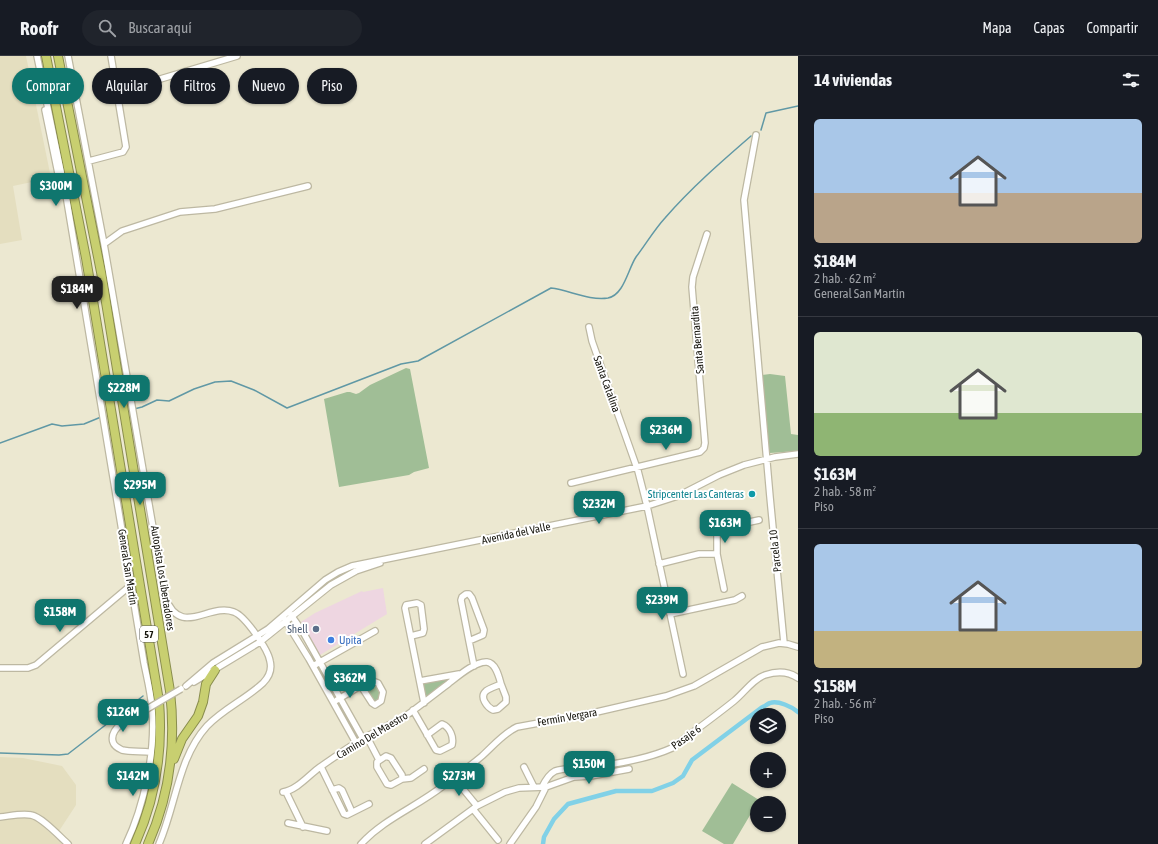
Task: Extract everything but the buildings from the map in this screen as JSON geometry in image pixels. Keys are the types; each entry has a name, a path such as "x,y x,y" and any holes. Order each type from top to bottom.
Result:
{"highway":[{"name":"Autopista Los Libertadores","path":"46,56 80,226 156,679 161,723 160,753 156,781 148,813 136,844"},
{"name":"Autopista Los Libertadores","path":"58,56 95,238 170,696 172,739 168,783 160,814 148,844"},
{"path":"168,783 179,745 198,716 203,702 206,684 215,670"}],"street":[{"name":"General San Martín","path":"37,56 60,165 152,704 153,724 147,775 142,801 126,844"},
{"path":"68,56 104,244 163,590 168,605 177,614 189,618 220,610 234,612 244,619 270,659 271,667 269,675 260,686 212,721 197,740 184,763 169,816 159,844"},
{"path":"110,56 112,68"},
{"path":"162,78 237,56"},
{"path":"89,161 123,152 126,149 119,104"},
{"name":"Parcela 10","path":"756,135 744,200 766,459 784,643"},
{"path":"104,244 120,232 180,212 215,209 308,186"},
{"name":"Santa Bernardita","path":"636,468 700,452 704,448 705,443 692,287 693,277 707,234"},
{"name":"Santa Catalina","path":"589,327 592,341 636,468 647,506 682,674"},
{"name":"Avenida del Valle","path":"184,687 213,664 268,629 325,580 338,572 360,564 391,559 647,506 678,496 736,468 766,459 798,454"},
{"path":"571,483 636,468"},
{"path":"724,589 717,554 717,533 719,529 759,520"},
{"path":"659,564 696,554 717,554"},
{"name":"Avenida del Valle","path":"150,752 122,750 114,745 112,739 114,730 118,726 260,642 317,595 337,581 391,559"},
{"path":"0,668 28,668 36,665 131,585"},
{"path":"469,641 483,635 484,630 472,598 469,594 466,594 462,596 461,600 469,641 474,666"},
{"path":"670,614 736,599 742,596"},
{"path":"410,636 423,633 424,629 421,605 417,603 406,605 405,608 410,636 424,703"},
{"path":"289,611 303,632 339,698 379,760"},
{"path":"282,617 313,666 356,743"},
{"path":"313,666 375,631"},
{"name":"Fermín Vergara","path":"360,844 387,822 435,792 454,778 477,760 509,731 517,727 588,714 674,694 700,683 757,649 773,643 784,643 798,647"},
{"name":"Camino Del Maestro","path":"303,827 284,792 292,789 356,743 424,703 460,674 474,666 483,662 489,662 494,665 506,697 506,702 498,710 493,710 486,704 483,699 483,695 485,692 501,684"},
{"name":"Pasaje 6","path":"510,844 536,807 550,775 557,771 627,761 663,752 672,748 735,701 764,675 784,672 798,678"},
{"name":"Camino Del Maestro","path":"420,681 460,674"},
{"path":"333,702 370,680 378,683 383,692 381,701 375,705 372,704 361,686"},
{"path":"413,710 427,735 436,750 440,751 452,746 453,738 445,725 442,724 438,726 427,735"},
{"path":"402,779 402,775 391,758 386,756 377,762 377,767 387,784 391,785 402,779 411,778 424,769"},
{"path":"321,767 344,814 347,815 369,804"},
{"path":"524,767 534,787"},
{"path":"425,844 475,808 505,792 519,788 544,787 574,777 590,776 629,769"},
{"path":"454,778 498,840"},
{"path":"332,790 339,788 342,790 351,813"},
{"path":"0,817 25,814 32,815 39,818 68,844"},
{"path":"288,823 327,831"}],"shaded area":[{"path":"0,56 26,56 28,68 12,68 12,104 36,104 51,178 13,186 22,240 0,244"},
{"path":"383,588 387,614 320,655 301,622 315,613 362,591"},
{"path":"0,757 23,758 62,766 76,785 76,805 59,831 36,813 30,811 0,814"},
{"path":"26,817 34,818 62,844 0,844 0,820"}],"green space":[{"path":"406,368 410,369 429,468 409,475 339,487 324,399 347,392 356,394 359,393 370,385"},
{"path":"770,374 785,376 791,434 798,435 798,451 768,452 762,375"},
{"path":"452,678 425,699 421,682"},
{"path":"375,683 381,692 379,702 373,702 364,687 365,685"},
{"path":"732,783 753,796 750,796 750,815 733,844 724,844 702,831"}],"waterway":[{"path":"761,130 766,113 798,106"},
{"path":"134,409 157,400 169,401 194,389 215,382 231,381 254,390 287,408 401,364 418,361 551,288 586,297 601,299 613,296 622,287 636,257 661,223 717,165 751,136"},
{"path":"0,443 52,424 62,426 84,424 101,417"},
{"path":"0,753 68,754 143,696"},
{"path":"543,844 544,837 554,819 568,804 616,791 652,791 673,783 683,776 692,760 768,704 773,702 781,703 798,712"}],"place":[{"name":"Stripcenter Las Canteras","path":"752,494"},
{"name":"Shell","path":"316,629"},
{"name":"Upita","path":"331,640"}]}
